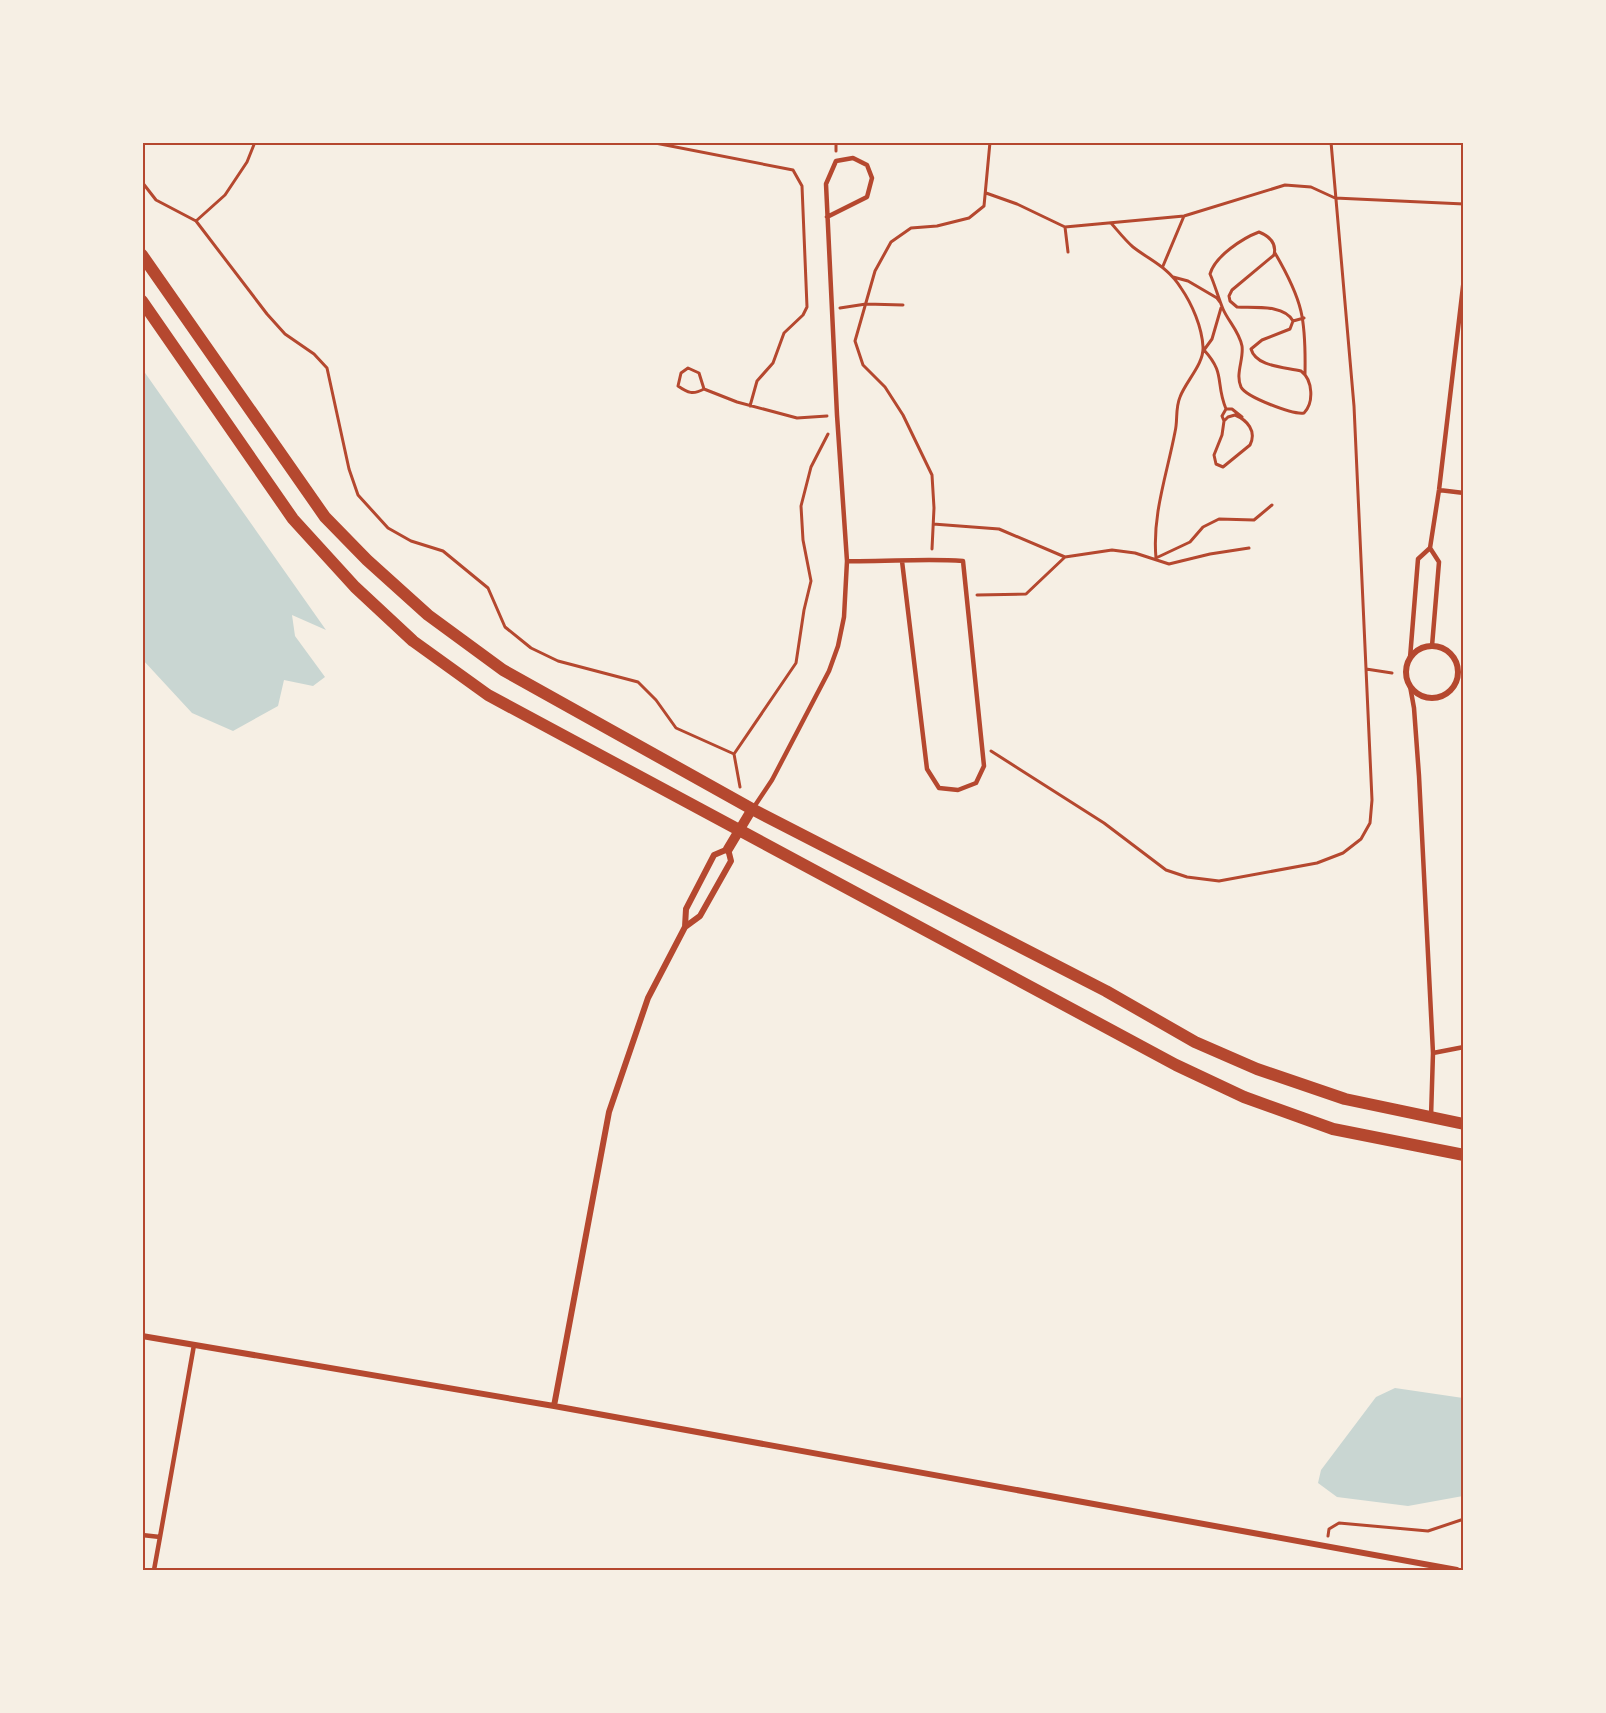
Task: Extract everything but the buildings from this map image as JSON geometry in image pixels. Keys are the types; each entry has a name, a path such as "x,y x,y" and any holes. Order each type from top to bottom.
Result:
{"main road":[{"path":"142,255 325,517 367,560 428,615 503,670 747,806 1106,991 1195,1041 1257,1069 1345,1099 1464,1124"},
{"path":"142,301 293,519 355,587 413,641 488,695 1176,1065 1244,1097 1333,1129 1464,1155"}],"street":[{"path":"1432,646 1441,648 1455,659 1461,677 1453,688 1437,698 1419,695 1410,686 1406,672 1410,658 1416,651 1432,646"},
{"path":"554,1406 609,1112 648,998 685,927 686,909 714,855 728,849 739,830 747,806"},
{"path":"685,927 700,916 731,861 728,849"},
{"path":"142,1336 554,1406 1457,1570"}],"lane":[{"path":"747,806 772,780 829,671 838,646 844,617 847,561 837,415 827,218 826,184 836,162 853,158 867,165 872,178 867,197 827,218"},
{"path":"1410,658 1418,559 1430,549 1464,278"},
{"path":"1439,490 1464,493"},
{"path":"1430,549 1439,562 1432,646"},
{"path":"847,561 932,559 963,561 984,766 976,783 958,790 939,788 927,769 902,561"},
{"path":"1410,686 1419,776 1433,1053 1431,1118"},
{"path":"1433,1053 1464,1047"},
{"path":"154,1570 194,1345"},
{"path":"142,1534 160,1537"}],"path":[{"path":"196,221 225,195 247,162 255,142"},
{"path":"650,142 793,170 802,186 807,307 803,315 784,333 773,363 757,381 750,406"},
{"path":"932,559 932,475 903,415 885,387 863,365 855,341 875,271 891,242 911,228 937,226 969,218 984,206 990,142"},
{"path":"982,745 1104,823 1166,870 1187,877 1219,882 1317,863 1343,853 1361,839 1370,824 1372,800 1354,406 1331,142"},
{"path":"142,182 156,200 196,221 267,314 285,334 314,354 327,368 349,469 358,495 388,528 411,541 443,551 488,588 505,627 531,648 558,661 639,682 656,700 676,728 734,754"},
{"path":"986,193 1017,204 1065,227 1185,216 1285,185 1311,187 1335,198 1464,204"},
{"path":"142,192 148,189"},
{"path":"1163,266 1185,216"},
{"path":"1111,223 1133,247 1163,266 1181,287 1199,325 1204,350 1215,362 1220,376 1220,395 1226,409"},
{"path":"1065,227 1068,252"},
{"path":"1156,558 1155,541 1162,482 1176,429 1180,396 1212,339 1221,311 1221,304 1210,273 1216,261 1239,242 1259,232 1267,235 1271,240 1291,280 1304,318 1305,374 1311,393 1310,403 1304,413 1299,414 1246,393 1241,386 1239,375 1242,352 1237,332 1221,304 1217,298 1188,281 1172,276"},
{"path":"1251,350 1254,344 1290,329 1293,321 1291,316 1268,308 1237,307 1230,301 1229,296 1232,290 1271,259 1275,252"},
{"path":"1221,304 1230,301"},
{"path":"832,310 866,304 903,305"},
{"path":"1293,321 1304,318"},
{"path":"1242,352 1251,350"},
{"path":"1251,350 1260,361 1305,374"},
{"path":"688,368 699,373 704,389 697,393 687,393 678,386 681,373 688,368"},
{"path":"704,389 737,402 797,418 837,415"},
{"path":"1226,409 1232,409 1244,419 1253,434 1250,445 1223,467 1216,464 1214,459 1222,435 1224,422 1222,416 1226,409"},
{"path":"747,806 734,754 796,663 811,581 803,540 801,506 811,467 837,415"},
{"path":"1224,422 1228,417 1235,415 1244,419"},
{"path":"1156,558 1190,542 1203,526 1219,519 1254,520 1272,505"},
{"path":"933,524 999,529 1065,557 1112,550 1156,558 1169,564 1249,548"},
{"path":"966,595 1026,594 1065,557"},
{"path":"1366,669 1392,673"},
{"path":"1326,1547 1329,1529 1340,1523 1428,1531 1464,1519"}],"shaded area":[{"path":"143,370 326,630 292,615 295,636 325,677 313,686 284,680 278,706 233,731 192,713 143,660"},
{"path":"1395,1388 1463,1398 1463,1496 1408,1506 1337,1497 1318,1483 1321,1470 1376,1397"}]}
